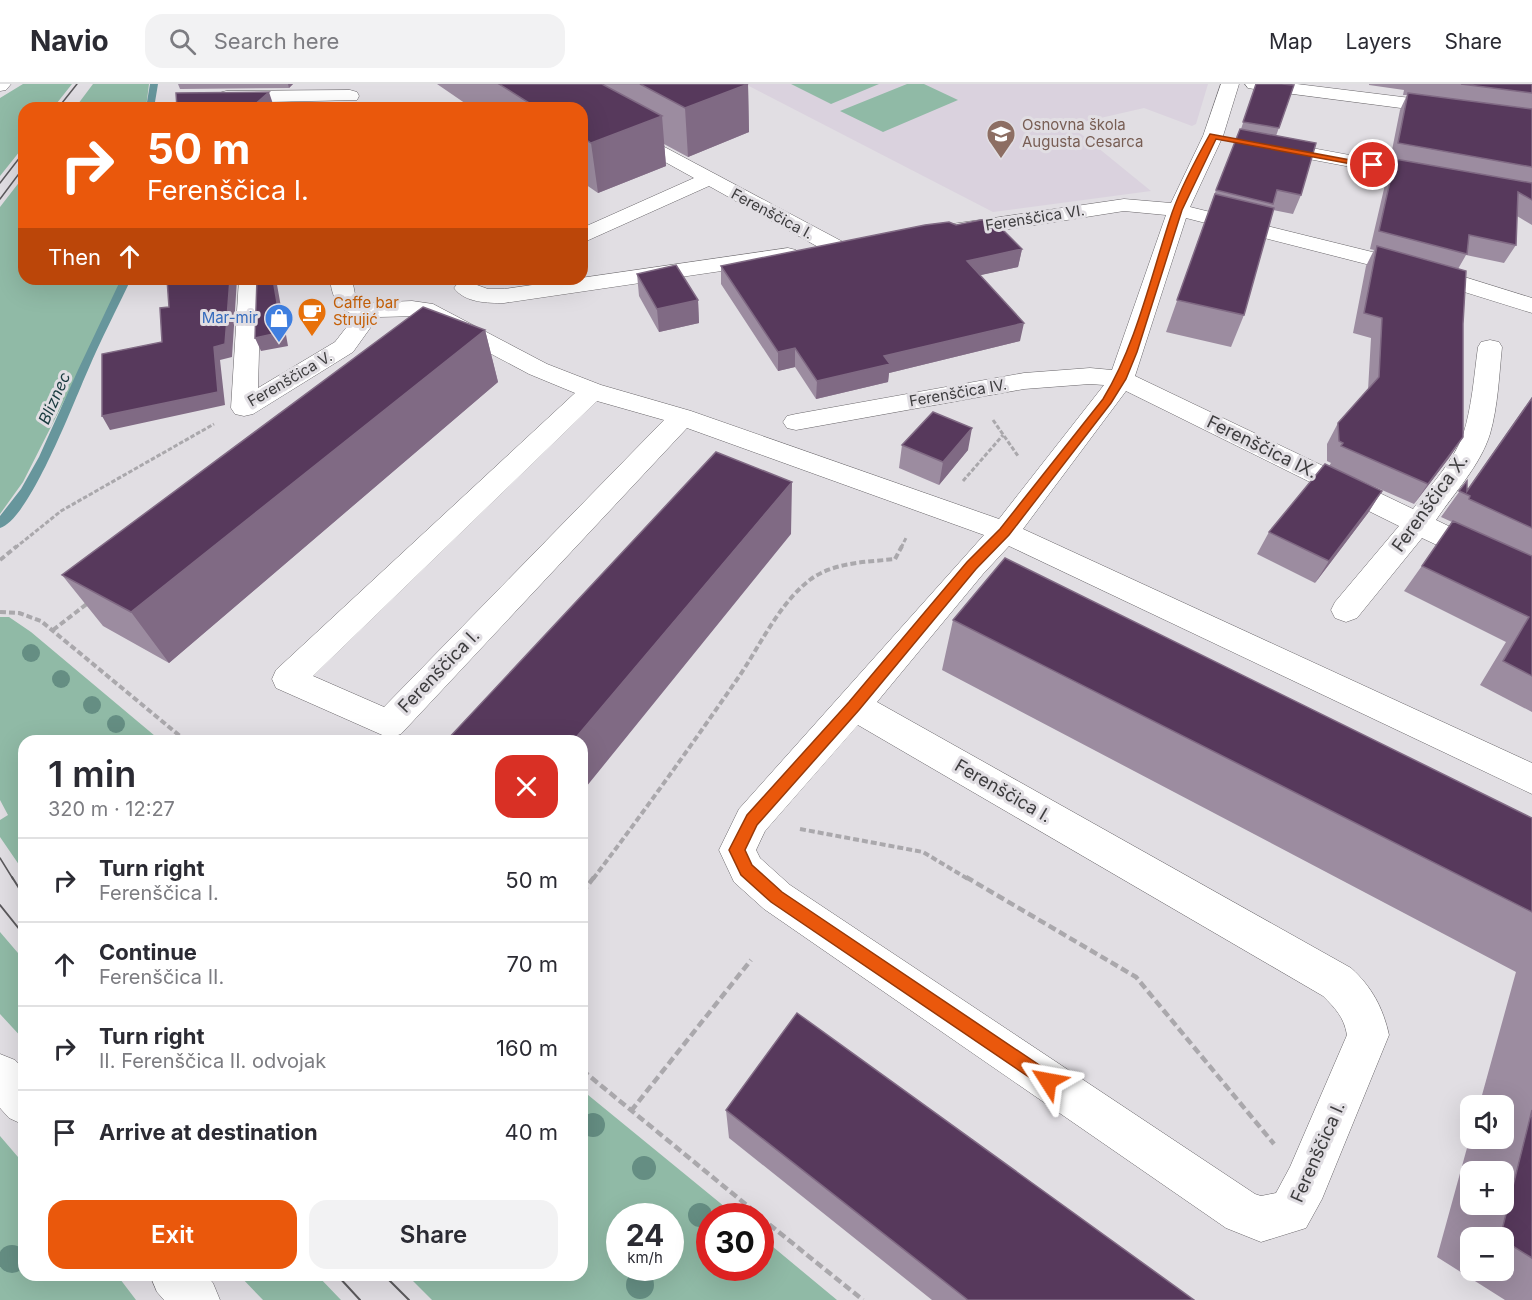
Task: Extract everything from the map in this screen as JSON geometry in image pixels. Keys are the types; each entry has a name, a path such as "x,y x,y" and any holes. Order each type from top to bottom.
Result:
{"street":[{"name":"Ferenščica I.","path":"854,706 1337,982 1358,1002 1365,1017 1368,1035 1306,1184 1290,1212 1261,1219 1242,1212 777,897 747,870 737,850 752,820 854,706 972,566 1005,532 1107,401 1132,352 1178,210 1232,140 1230,84"},
{"path":"1254,84 1532,119"},
{"path":"204,97 351,96"},
{"name":"Ferenščica I.","path":"588,284 846,247 708,179 604,120"},
{"path":"1232,140 1452,180"},
{"path":"588,233 708,179"},
{"name":"Ferenščica VI.","path":"931,234 1124,205 1178,210 1421,271 1532,306"},
{"name":"Ferenščica V.","path":"244,408 250,285"},
{"path":"341,285 345,301 355,308 371,311 405,307 424,309 538,369 592,391 682,417 1005,532 1532,779"},
{"path":"424,309 472,285"},
{"name":"Ferenščica I.","path":"477,285 485,296 504,296 581,285"},
{"path":"1500,296 1532,290"},
{"name":"Ferenščica V.","path":"244,408 344,347 371,311"},
{"name":"Ferenščica X.","path":"1346,610 1419,522 1466,457 1476,435 1484,399 1490,347"},
{"name":"Ferenščica IV.","path":"796,422 972,390 1066,376 1120,379"},
{"name":"Ferenščica IX.","path":"1120,379 1419,522 1532,579"},
{"name":"Ferenščica I.","path":"592,391 288,679 389,724 682,417"},
{"path":"0,1075 18,1096"},
{"path":"179,1281 195,1300"}],"path":[{"path":"972,390 1022,460"},
{"path":"0,560 61,511 244,408"},
{"path":"959,486 1003,435"},
{"path":"588,885 713,714 792,600 809,581 822,572 856,564 895,559 906,538"},
{"path":"53,630 90,601"},
{"path":"0,612 19,613 41,621 179,735"},
{"path":"752,820 923,852 1136,977 1306,1184"},
{"path":"631,1111 751,960"},
{"path":"588,1075 743,1203"},
{"path":"774,1228 862,1300"}],"shaded area":[{"name":"Osnovna škola Augusta Cesarca","path":"745,84 1208,84 1196,124 1192,126 1144,108 1070,125 1151,191 993,212"}],"green space":[{"path":"23,84 72,84 58,102 18,102 18,154 0,176 0,98"},
{"path":"93,84 149,84 147,102 80,102"},
{"path":"791,84 879,84 831,104"},
{"path":"907,84 924,84 958,100 883,132 840,111"},
{"path":"18,184 18,285 120,285 23,482 0,514 0,207"},
{"path":"0,617 9,617 31,632 154,735 18,735 18,863 0,837 0,820 8,815 0,800"},
{"path":"0,932 18,953 18,1034 0,1014"},
{"path":"588,1095 720,1203 696,1203 696,1281 774,1281 774,1248 837,1300 432,1300 413,1281 588,1281"},
{"path":"0,1136 18,1157 18,1281 122,1281 136,1300 0,1300"},
{"path":"245,1281 323,1281 341,1300 263,1300"}],"building":[{"path":"499,84 602,84 662,116 591,143 588,141 588,102 528,102"},
{"path":"640,84 748,84 685,108"},
{"path":"1256,84 1294,85 1279,128 1243,122"},
{"path":"1461,84 1532,84 1532,93"},
{"path":"269,92 258,102 177,102 176,93"},
{"path":"1408,93 1532,109 1532,167 1398,143"},
{"path":"1240,129 1316,143 1301,195 1277,190 1273,204 1216,190"},
{"path":"1395,159 1532,183 1532,200 1518,192 1516,245 1469,235 1467,254 1379,231"},
{"path":"1215,194 1274,208 1244,315 1177,300"},
{"path":"991,218 1022,249 967,261 1024,323 884,356 890,364 817,381 795,348 778,352 721,266 925,225 949,222 956,225"},
{"path":"1377,246 1466,271 1463,324 1463,437 1428,484 1341,446 1343,443 1339,441 1338,423 1379,377 1382,318 1364,313"},
{"path":"676,265 698,300 657,309 637,274"},
{"path":"167,285 230,285 225,344 214,347 218,392 102,416 102,354 162,342 160,308 169,307"},
{"path":"257,285 274,285 282,332 255,338"},
{"path":"423,307 485,330 131,612 62,575"},
{"path":"1532,398 1532,528 1469,499 1470,496 1459,491 1467,481 1467,491"},
{"path":"933,412 972,428 943,462 902,445"},
{"path":"716,452 792,482 578,735 452,735"},
{"path":"1325,464 1382,491 1329,561 1269,532"},
{"path":"1453,521 1532,556 1532,676 1503,661 1529,617 1422,566"},
{"path":"1005,558 1532,818 1532,912 953,620"},
{"path":"797,1013 1194,1300 968,1300 726,1110"},
{"path":"1532,1110 1532,1258 1514,1247 1514,1227 1503,1227 1506,1215 1514,1215 1514,1182"}],"waterway":[{"name":"Bliznec","path":"151,102 154,84"},
{"name":"Bliznec","path":"0,524 14,508 36,475 123,285"}],"tram line":[{"path":"63,102 77,84"},
{"path":"0,183 18,160"},
{"path":"0,199 18,175"},
{"path":"0,858 13,879"},
{"path":"12,877 18,886"},
{"path":"0,905 18,928"},
{"path":"343,1281 360,1300"},
{"path":"390,1281 409,1300"}],"place":[{"name":"Osnovna škola Augusta Cesarca","path":"1001,160"},
{"name":"Caffe bar Strujić","path":"312,338"},
{"name":"Mar-mir","path":"279,344"}],"route":[{"path":"1048,1081 777,897 747,870 737,850 752,820 854,706 972,566 1005,532 1107,401 1132,352 1178,210 1191,178 1213,136 1373,165"}]}
